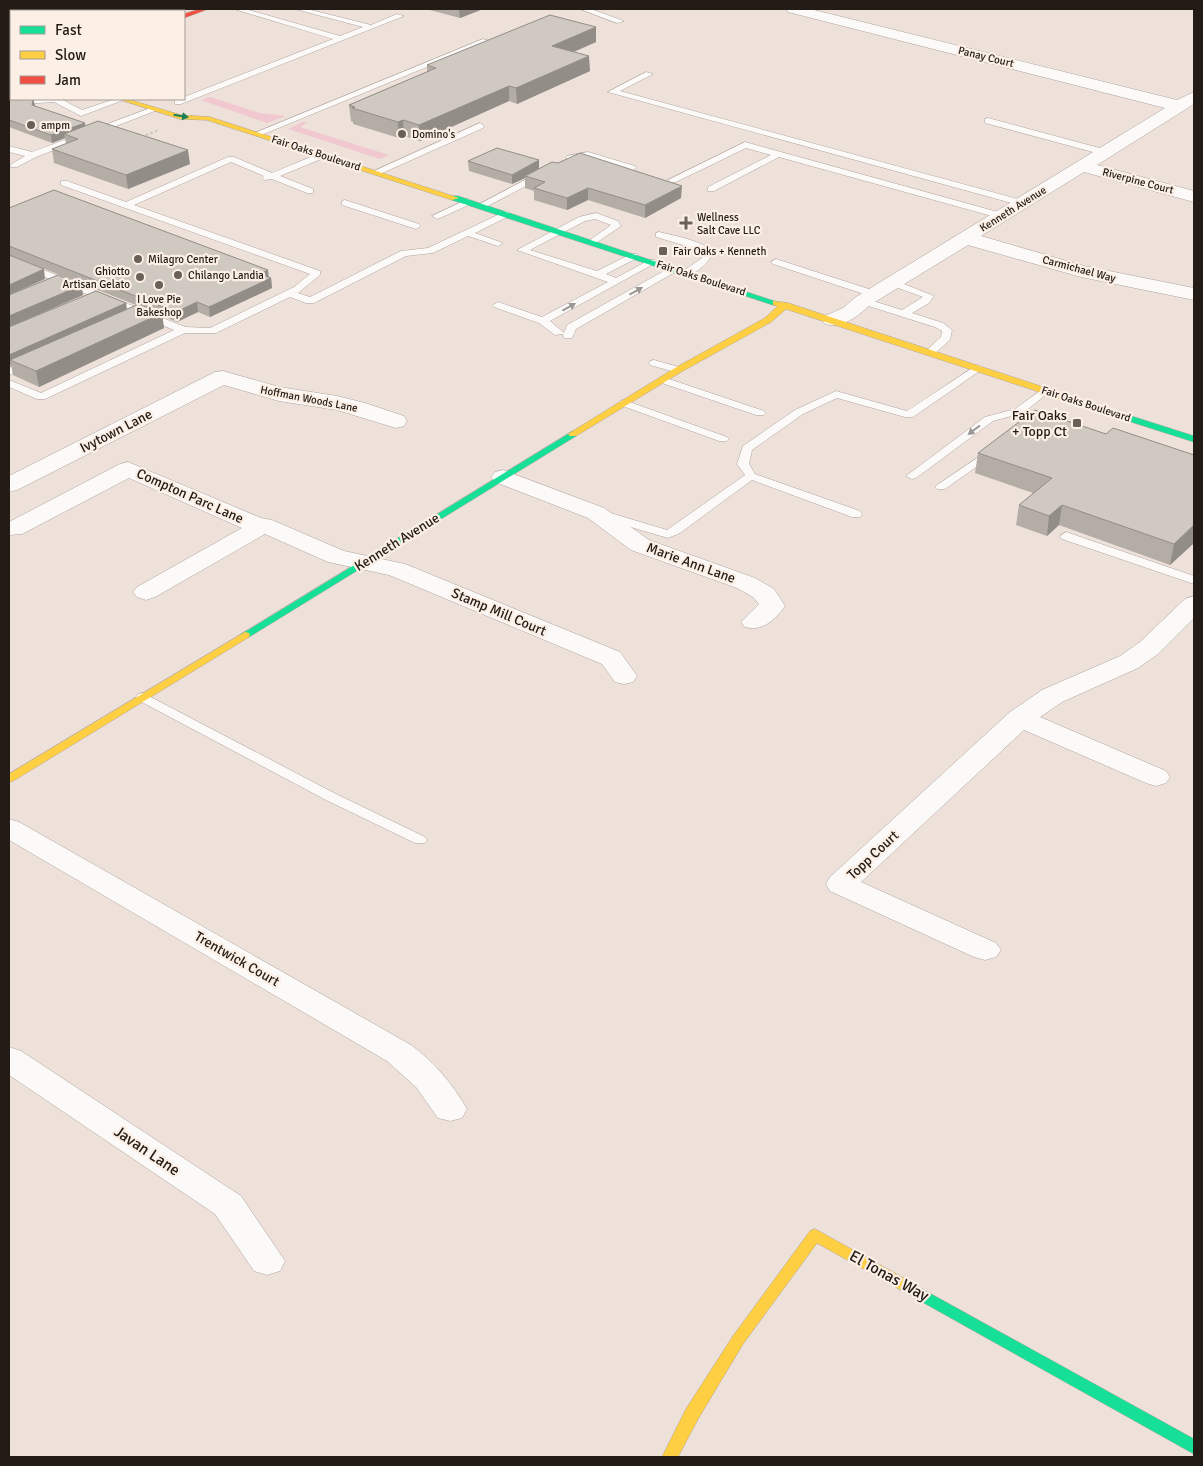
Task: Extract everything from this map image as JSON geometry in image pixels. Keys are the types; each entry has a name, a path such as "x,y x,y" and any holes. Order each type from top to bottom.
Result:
{"main road":[{"path":"185,16 205,9"},
{"name":"Fair Oaks Boulevard","path":"125,100 180,117 208,118 1194,439"},
{"name":"Fair Oaks Boulevard","path":"173,100 200,109 208,118"},
{"name":"Kenneth Avenue","path":"9,779 678,370 768,320 785,305"},
{"name":"El Tonas Way","path":"670,1457 692,1414 738,1340 815,1235 1194,1448"}],"street":[{"name":"Panay Court","path":"793,9 1187,101"},
{"name":"Kenneth Avenue","path":"832,320 850,312 869,298 1187,101"},
{"name":"Riverpine Court","path":"1082,166 1194,197"},
{"name":"Carmichael Way","path":"966,238 1090,273 1194,294"},
{"name":"Hoffman Woods Lane","path":"222,377 251,388 357,408 396,421"},
{"name":"Ivytown Lane","path":"9,485 222,377"},
{"name":"Compton Parc Lane","path":"13,529 128,469 260,527"},
{"name":"Marie Ann Lane","path":"503,477 596,513 640,545 746,583 759,590 770,599 772,606 754,622"},
{"name":"Compton Parc Lane","path":"146,592 264,525 337,557 364,562"},
{"name":"Stamp Mill Court","path":"364,562 396,569 611,658 624,676"},
{"name":"Topp Court","path":"985,950 841,884 1020,718 1052,696 1129,662 1148,648 1194,604"},
{"path":"1020,718 1156,777"},
{"name":"Trentwick Court","path":"9,828 399,1053 415,1064 441,1093 450,1109"},
{"name":"Javan Lane","path":"9,1060 228,1205 267,1262"}],"lane":[{"path":"238,9 341,39"},
{"path":"254,14 267,9"},
{"path":"299,9 371,27"},
{"path":"584,9 620,20"},
{"path":"185,96 400,16"},
{"path":"256,134 486,41"},
{"path":"649,74 612,92 1022,204"},
{"path":"9,103 44,100"},
{"path":"57,100 80,113 119,100"},
{"path":"14,165 156,109"},
{"path":"988,122 1104,152"},
{"path":"377,172 480,126"},
{"path":"673,180 744,145 1002,216"},
{"path":"9,148 33,156"},
{"path":"711,189 779,154"},
{"path":"267,178 323,155"},
{"path":"565,161 573,157 588,155 632,168"},
{"path":"126,205 231,159 267,178 310,191"},
{"path":"481,206 550,169"},
{"path":"9,259 183,330 212,331 290,293 317,273 64,183"},
{"path":"437,216 468,202"},
{"path":"345,203 416,226"},
{"path":"290,293 310,301 404,253 430,251 506,214"},
{"path":"593,242 616,226 615,222 596,216 582,218 560,232 522,250 616,281"},
{"path":"467,233 498,243"},
{"path":"659,236 696,246 708,252 706,259 686,273"},
{"path":"597,275 634,256"},
{"path":"543,321 652,262"},
{"path":"776,262 947,330 946,338 930,352"},
{"path":"9,268 20,263"},
{"path":"498,305 543,321 563,334 571,326 674,269"},
{"path":"42,286 59,279"},
{"path":"894,283 928,296 925,301 904,314"},
{"path":"80,302 97,295"},
{"path":"124,320 141,312"},
{"path":"9,383 41,397 183,330"},
{"path":"9,372 35,360"},
{"path":"654,363 678,370"},
{"path":"856,514 751,476 743,464 747,448 799,412 836,394 910,415 977,368"},
{"path":"663,380 760,413"},
{"path":"912,476 989,419 1020,415 1044,391"},
{"path":"624,403 724,439"},
{"path":"941,487 1002,444"},
{"path":"596,513 668,534 751,476"},
{"path":"1066,536 1194,580"},
{"path":"143,697 332,797 420,840"}],"path":[{"path":"138,138 160,129"}],"shaded area":[{"path":"210,97 260,113 286,116 267,123 201,100"},
{"path":"303,122 308,122 300,127 389,155 380,159 288,129"}],"building":[{"path":"550,15 596,27 552,46 589,56 516,88 509,86 419,125 403,120 398,122 352,108 355,107 349,105 436,68 427,65"},
{"path":"10,99 33,100 32,105 85,123 51,135 9,120"},
{"path":"98,121 188,150 126,175 52,149 78,139 64,134"},
{"path":"497,148 539,160 512,175 468,161"},
{"path":"580,153 682,186 645,205 588,188 567,198 534,188 545,182 525,176 552,162 558,163"},
{"name":"Milagro Center","path":"54,190 268,270 259,274 271,278 209,307 197,302 176,312 9,246 9,208"},
{"path":"9,255 44,269 9,285"},
{"path":"58,275 82,285 9,316 9,295"},
{"path":"96,291 126,303 9,355 9,327"},
{"path":"139,304 162,313 36,371 10,360"},
{"path":"1035,410 1106,434 1113,428 1194,455 1194,525 1174,544 1062,505 1049,516 1019,505 1052,478 978,453"}],"traffic: fast":[{"path":"455,198 776,303"},
{"path":"1125,417 1194,439"},
{"path":"245,635 573,434"},
{"path":"904,1285 1194,1447"}],"traffic: slow":[{"path":"124,100 180,117 208,118 455,198"},
{"path":"776,303 1125,417"},
{"path":"573,434 678,370 768,320 785,305"},
{"path":"9,779 245,635"},
{"path":"670,1457 692,1414 738,1340 815,1235 904,1285"}],"traffic: jam":[{"path":"185,16 205,9"}],"place":[{"name":"ampm","path":"31,125"},
{"name":"Domino's","path":"402,134"},
{"name":"Wellness Salt Cave LLC","path":"686,223"},
{"name":"Fair Oaks + Kenneth","path":"663,251"},
{"name":"Milagro Center","path":"138,259"},
{"name":"Chilango Landia","path":"178,275"},
{"name":"Ghiotto Artisan Gelato","path":"140,277"},
{"name":"I Love Pie Bakeshop","path":"159,285"},
{"name":"Fair Oaks + Topp Ct","path":"1077,423"}]}
